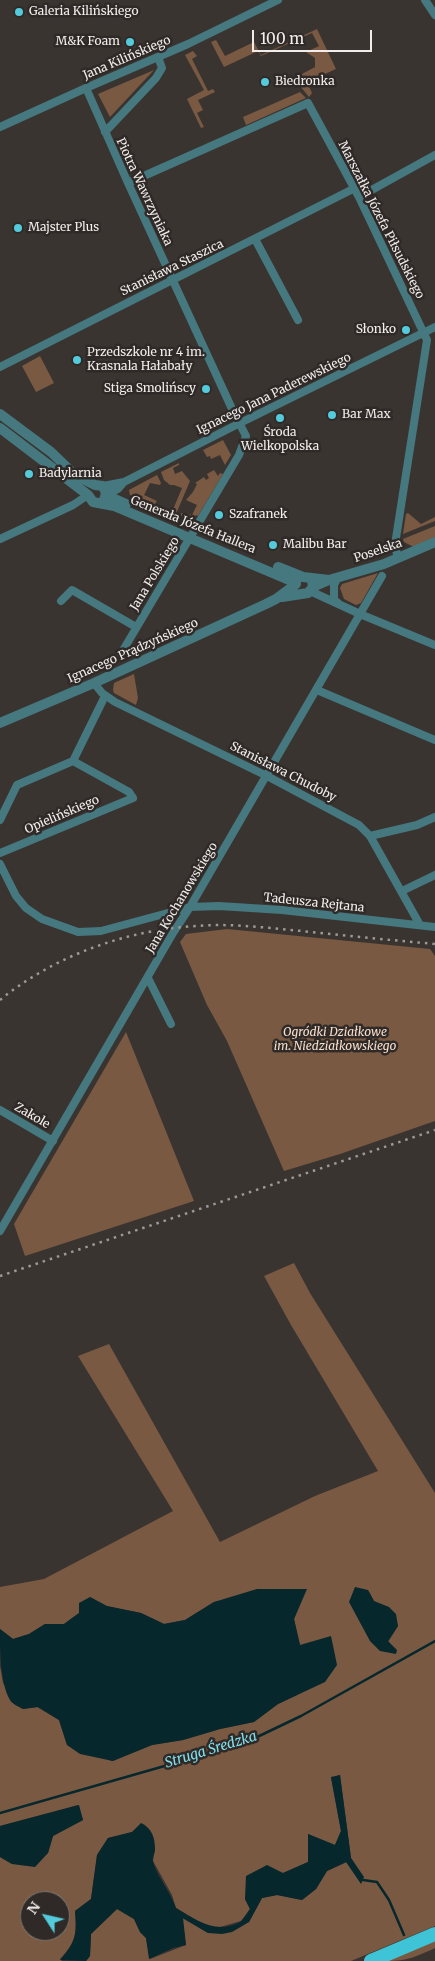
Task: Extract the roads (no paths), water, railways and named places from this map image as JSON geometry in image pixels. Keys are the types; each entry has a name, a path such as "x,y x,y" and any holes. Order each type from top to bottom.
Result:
{"highway":[{"path":"371,1961 435,1934"}],"street":[{"name":"Jana Kilińskiego","path":"262,7 270,0"},
{"name":"Jana Kilińskiego","path":"0,128 201,38 278,0"},
{"path":"425,0 435,15"},
{"name":"Piotra Wawrzyniaka","path":"105,132 156,78 162,68 158,57"},
{"name":"Piotra Wawrzyniaka","path":"86,88 172,280 240,423"},
{"name":"Marszałka Józefa Piłsudskiego","path":"128,183 308,103 359,197 425,332 427,340 396,538 398,558"},
{"path":"359,197 435,155"},
{"name":"Stanisława Staszica","path":"0,367 354,188"},
{"path":"255,239 298,320"},
{"name":"Ignacego Jana Paderewskiego","path":"0,539 97,494 118,489 124,482 435,327"},
{"name":"Generała Józefa Hallera","path":"0,414 51,452 97,494 123,503 304,585"},
{"name":"Jana Polskiego","path":"119,657 239,455 246,436 240,423"},
{"name":"Generała Józefa Hallera","path":"0,428 120,508 191,535 304,585 360,614 435,645"},
{"name":"Generała Józefa Hallera","path":"123,503 120,496 124,482"},
{"name":"Poselska","path":"304,585 334,578 398,558 435,542"},
{"path":"276,573 280,578 276,599"},
{"name":"Jana Kochanowskiego","path":"0,1231 382,576"},
{"path":"334,578 334,600 340,604"},
{"name":"Ignacego Prądzyńskiego","path":"0,723 94,683 304,585"},
{"path":"61,601 72,590 136,627"},
{"name":"Stanisława Chudoby","path":"94,683 105,696 267,776 359,825 370,836 420,925"},
{"path":"317,690 435,740"},
{"path":"0,820 17,785 73,761 105,696"},
{"name":"Opielińskiego","path":"0,853 133,798 129,792 73,761"},
{"path":"370,836 417,825 435,817"},
{"name":"Tadeusza Rejtana","path":"0,864 16,896 26,908 42,919 78,932 101,931 190,907 219,906 282,910 435,927"},
{"path":"402,891 435,875"},
{"path":"148,978 171,1024"},
{"name":"Zakole","path":"0,1110 53,1141"}],"water":[{"path":"355,1587 368,1590 374,1601 389,1607 396,1614 398,1626 388,1641 397,1650 396,1654 380,1651 370,1641 349,1602"},
{"path":"257,1589 307,1589 294,1619 300,1645 331,1636 337,1665 325,1682 278,1704 254,1722 220,1729 183,1740 152,1745 113,1761 80,1754 67,1745 59,1720 38,1707 23,1709 11,1701 7,1693 1,1666 0,1629 13,1639 29,1634 45,1624 64,1624 79,1613 79,1603 90,1597 107,1606 141,1613 164,1624 185,1620 214,1602"},
{"path":"340,1775 351,1858 364,1877 361,1884 346,1862 327,1871 316,1889 302,1900 277,1895 262,1898 249,1922 232,1932 222,1934 208,1933 183,1918 186,1945 173,1948 149,1959 146,1938 140,1932 134,1919 117,1909 91,1934 90,1956 86,1961 60,1960 74,1937 76,1926 75,1911 91,1899 97,1855 108,1838 132,1832 141,1823 145,1825 152,1834 154,1841 154,1866 176,1908 207,1924 223,1927 231,1926 240,1922 250,1909 245,1899 246,1876 267,1865 283,1873 308,1862 308,1834 335,1845 341,1831 331,1777"},
{"path":"79,1805 83,1820 53,1836 48,1853 35,1867 12,1864 0,1857 0,1826"}],"waterway":[{"name":"Struga Średzka","path":"0,1813 203,1755 255,1738 301,1716 435,1641"},
{"path":"363,1880 377,1882 389,1900 404,1935"}],"railway":[{"path":"0,1000 21,984 67,958 117,940 143,933 170,929 209,925 236,925 435,944"},
{"path":"0,1276 435,1130"}],"place":[{"name":"Galeria Kilińskiego","path":"19,12"},
{"name":"M&K Foam","path":"130,42"},
{"name":"Biedronka","path":"265,82"},
{"name":"Majster Plus","path":"18,228"},
{"name":"Słonko","path":"406,330"},
{"name":"Przedszkole nr 4 im. Krasnala Hałabały","path":"77,360"},
{"name":"Stiga Smolińscy","path":"206,389"},
{"name":"Bar Max","path":"332,415"},
{"name":"Środa Wielkopolska","path":"280,418"},
{"name":"Badylarnia","path":"29,474"},
{"name":"Szafranek","path":"219,515"},
{"name":"Malibu Bar","path":"273,545"}],"park label":[{"name":"Ogródki Działkowe im. Niedziałkowskiego","path":"335,1040"}]}
